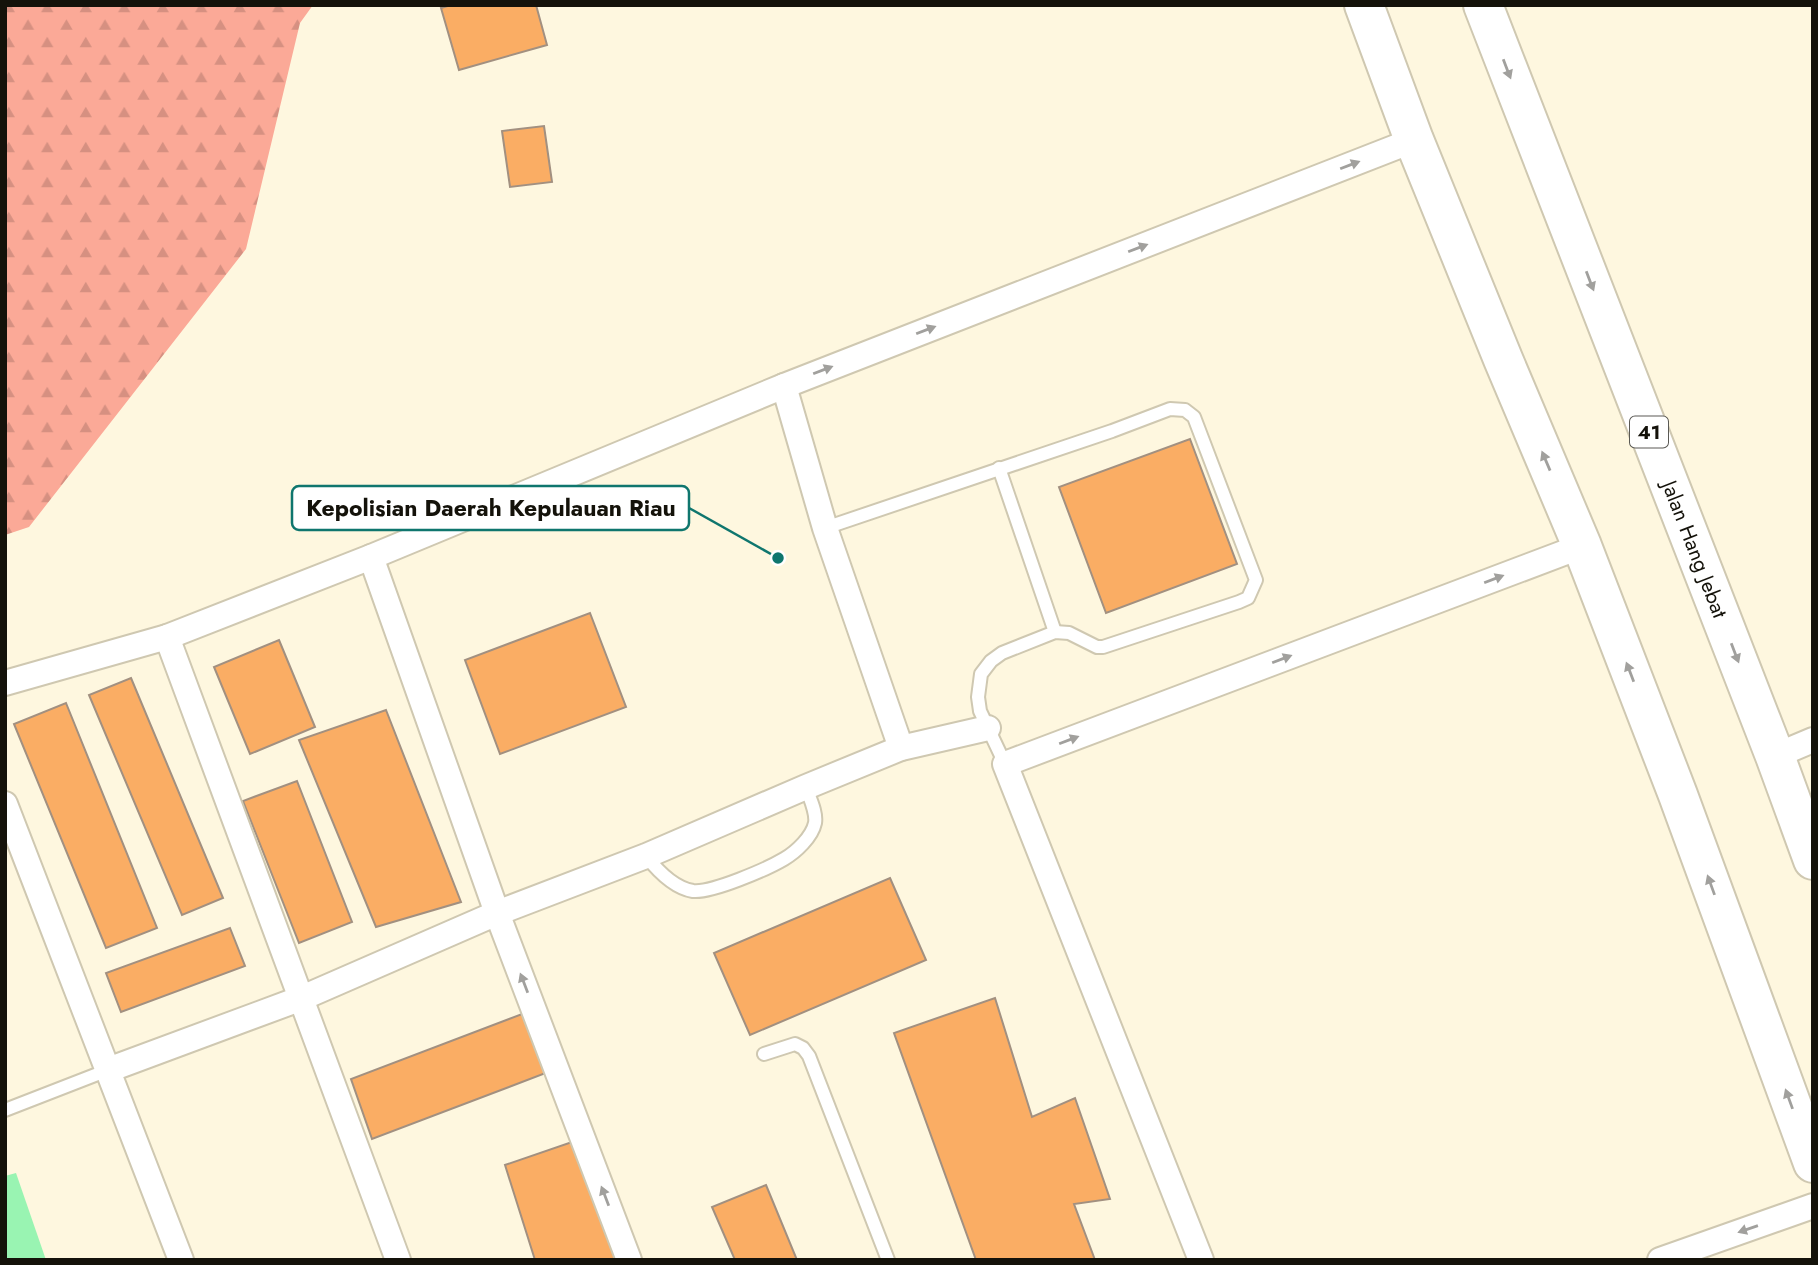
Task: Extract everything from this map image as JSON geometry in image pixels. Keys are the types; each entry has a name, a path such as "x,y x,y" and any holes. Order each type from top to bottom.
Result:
{"highway":[{"path":"1364,5 1415,140 1581,546 1678,795 1813,1163"},
{"name":"Jalan Hang Jebat","path":"1483,5 1813,860"}],"street":[{"path":"5,683 167,637 371,557 784,386 1415,140"},
{"path":"784,386 825,528 901,748"},
{"path":"1201,1260 1005,764 1581,546"},
{"path":"371,557 497,913 629,1260"},
{"path":"167,637 398,1260"},
{"path":"108,1070 302,998 497,913 646,856 901,748 988,728"},
{"path":"1775,756 1813,740"},
{"path":"5,804 181,1260"},
{"path":"1660,1260 1813,1206"}],"lane":[{"path":"825,528 1170,409 1185,410 1194,417 1256,580 1248,598 1103,647 1097,647 1069,633 1055,632 1002,653 991,661 981,674 978,697 980,711 1005,764"},
{"path":"999,468 1055,632"},
{"path":"646,856 656,868 678,885 691,891 702,891 756,873 786,858 807,838 815,823 815,815 806,787"},
{"path":"764,1054 795,1044 803,1048 809,1056 888,1260"},
{"path":"5,1110 108,1070"}],"green space":[{"path":"5,5 313,5 300,23 246,249 29,527 5,535"}],"shaded area":[{"path":"16,1173 46,1260 5,1260 5,1176"}],"building":[{"path":"451,5 536,5 547,45 459,70 441,8"},
{"path":"544,126 552,182 510,187 502,131"},
{"path":"1190,439 1237,564 1106,613 1059,487"},
{"path":"590,613 626,707 500,754 465,660"},
{"path":"279,640 315,727 250,754 214,667"},
{"path":"131,678 223,898 182,915 89,695"},
{"path":"66,703 157,928 106,948 14,724"},
{"path":"386,710 461,902 376,927 299,740"},
{"path":"297,781 352,922 299,943 243,801"},
{"path":"890,878 926,960 750,1035 714,953"},
{"path":"230,928 245,966 121,1012 106,973"},
{"path":"995,998 1032,1117 1075,1098 1110,1199 1074,1204 1095,1260 976,1260 894,1033"},
{"path":"530,1011 551,1071 372,1139 351,1079"},
{"path":"572,1142 616,1260 535,1260 505,1165"},
{"path":"766,1185 797,1260 735,1260 712,1207"}],"place":[{"name":"Kepolisian Daerah Kepulauan Riau","path":"778,558"}]}
